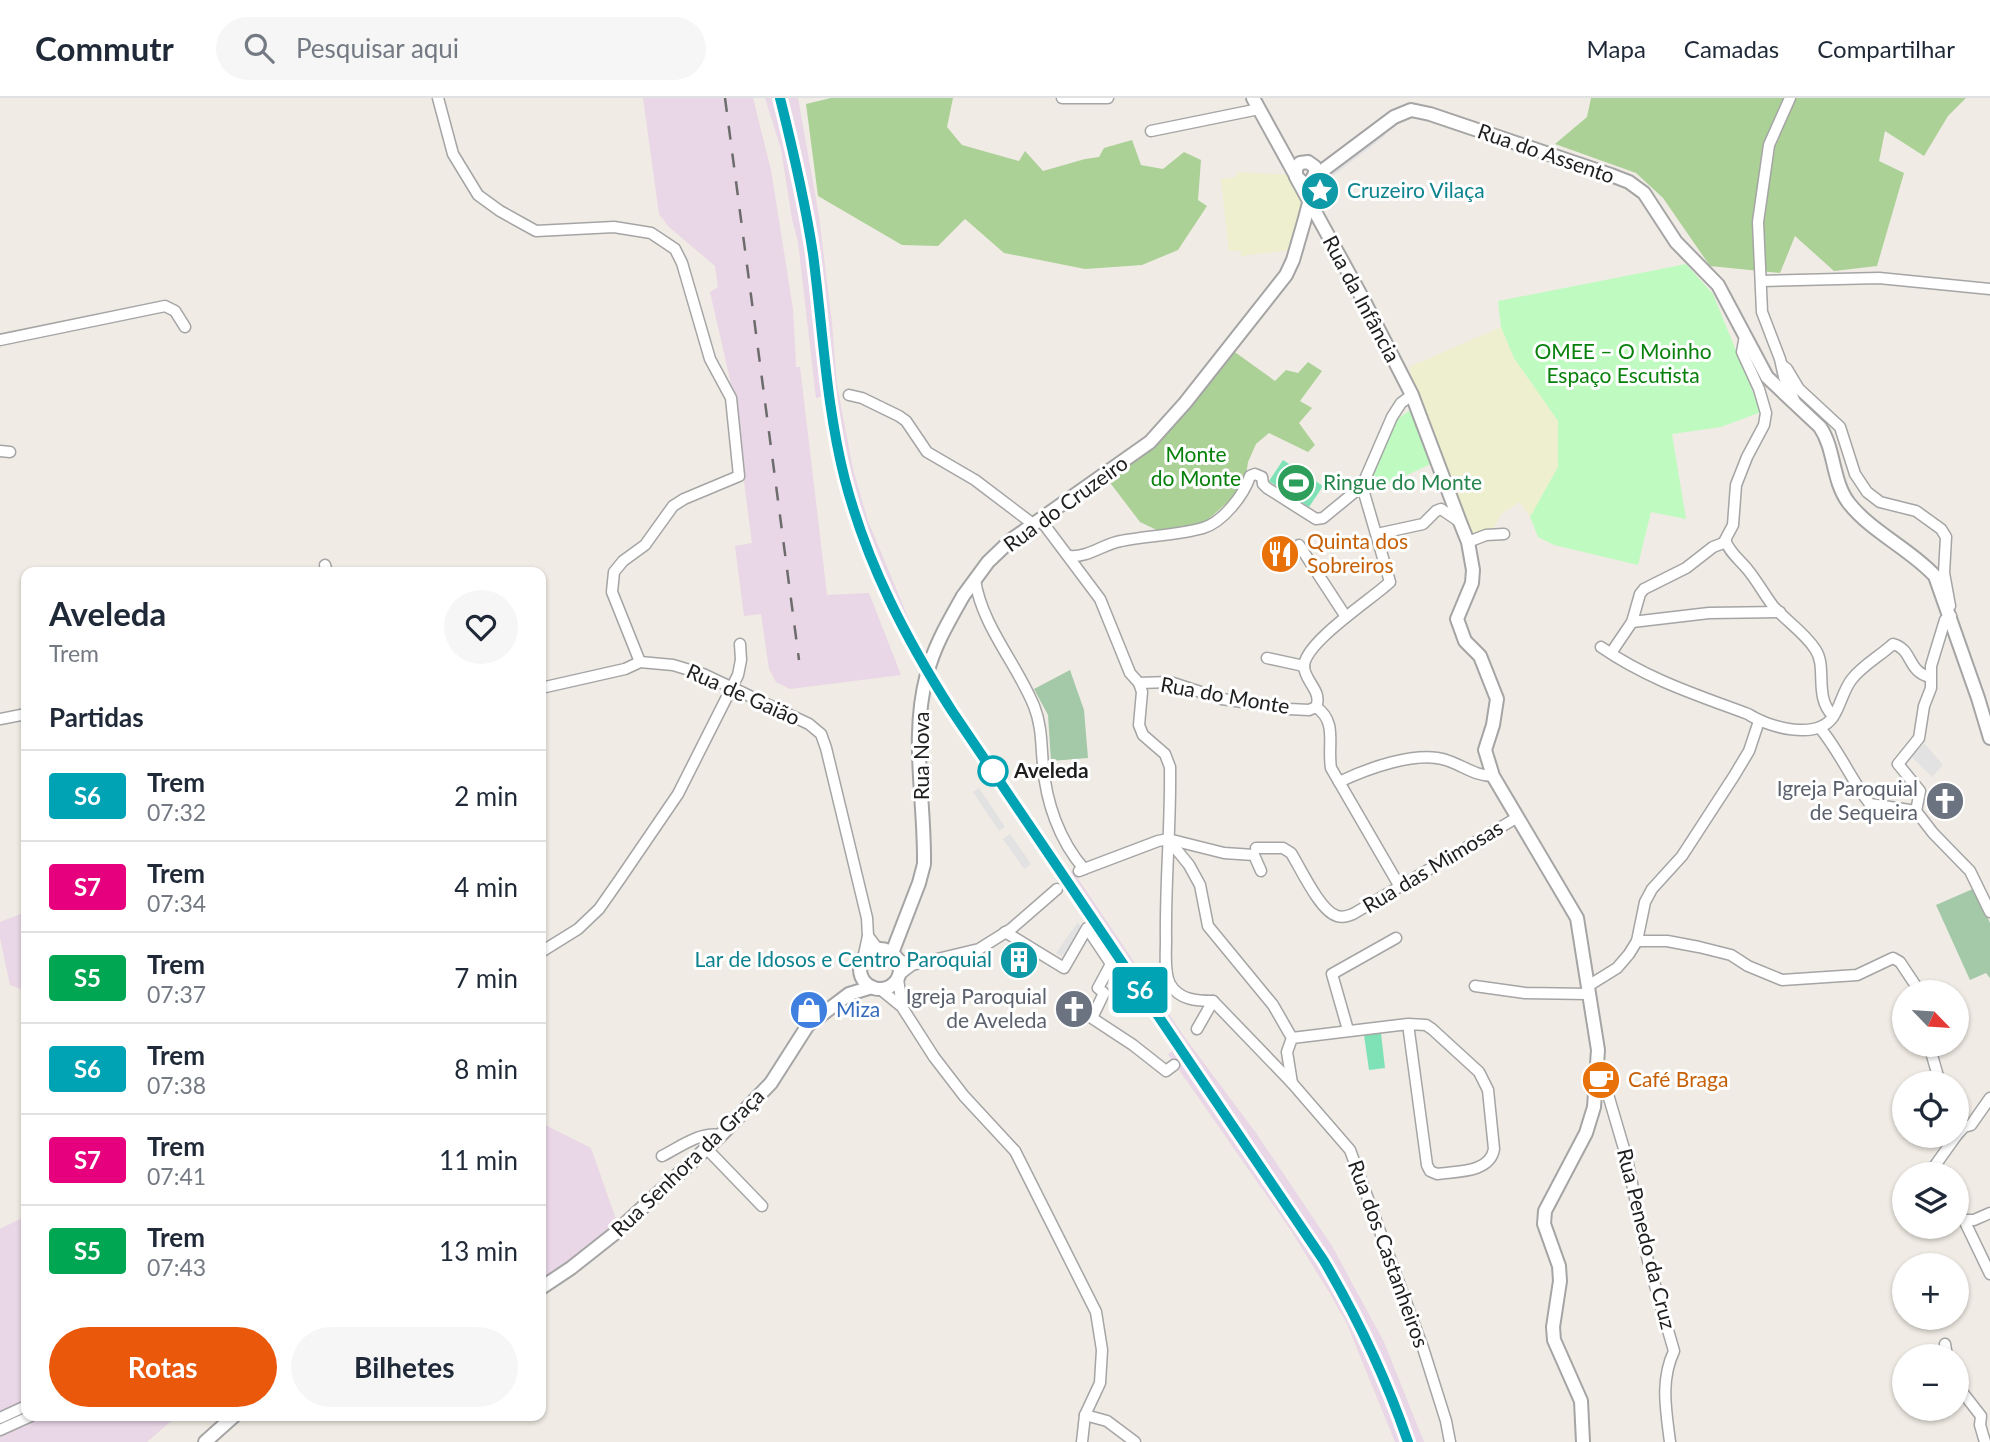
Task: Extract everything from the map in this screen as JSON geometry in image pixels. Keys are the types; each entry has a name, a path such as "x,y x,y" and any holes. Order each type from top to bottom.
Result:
{"street":[{"path":"438,98 453,154 478,195 500,211 536,231 614,227 651,233 675,249 682,263 710,359 731,398 739,476 673,506 645,545 623,561 614,572 612,592 640,662"},
{"path":"1062,98 1108,98"},
{"path":"1790,98 1769,145 1758,222 1762,312 1784,377 1797,405"},
{"path":"1152,131 1256,104"},
{"name":"Rua da Infância","path":"1256,104 1364,301 1412,395 1461,522 1473,570 1472,583 1457,619 1465,641 1480,656 1497,699 1485,750 1493,776"},
{"name":"Rua do Assento","path":"1313,178 1394,117 1411,110 1430,114 1629,182 1644,193 1676,242 1718,285 1767,377 1826,436 1842,492 1849,503 1935,576 1990,738"},
{"path":"1276,139 1315,167 1309,203"},
{"name":"Rua do Assento","path":"1308,162 1345,155"},
{"path":"1308,162 1298,164 1296,177 1301,181 1313,178"},
{"name":"Rua do Cruzeiro","path":"975,580 988,562 1011,540 1131,457 1161,431 1286,275 1293,260 1309,203"},
{"path":"1762,281 1880,278 1990,289"},
{"path":"0,340 165,306 175,311 186,327"},
{"path":"1745,336 1742,352 1759,388 1766,413 1764,425 1736,485 1733,525 1725,540 1728,548 1780,612 1816,649 1820,659 1819,675 1824,701 1833,716"},
{"path":"1782,365 1799,389 1840,427 1855,474 1867,492 1880,502 1916,511 1941,529 1946,537 1944,573 1951,605 1950,614 1945,621 1931,666 1931,688 1924,706 1919,738 1898,764 1920,791 1916,811"},
{"path":"849,395 862,398 899,416 906,421 927,452 1037,521 1069,556 1100,599 1130,673 1139,682 1142,692 1139,725 1143,735 1165,754 1170,767 1166,967 1169,983 1179,994 1193,1001 1213,1001 1197,1029"},
{"path":"1069,556 1080,557 1120,541 1202,528 1220,517 1243,492 1250,476 1255,474 1262,478 1267,488 1316,519 1323,518 1362,486 1392,417 1401,403 1412,395"},
{"name":"Rua do Monte","path":"1139,682 1170,681 1222,699 1289,709 1309,710 1316,707 1318,699 1304,666 1313,647 1390,582 1362,486"},
{"path":"1377,534 1423,524 1441,509 1461,522"},
{"path":"1468,542 1486,535 1504,534"},
{"path":"1611,653 1632,622 1644,589 1686,569 1713,547 1726,542"},
{"path":"1299,545 1346,617"},
{"path":"975,580 981,609 1016,668 1034,706 1041,725 1043,766 1053,816 1082,870 1168,839 1224,853 1254,855 1261,871"},
{"name":"Rua Nova","path":"888,953 919,883 924,864 919,758 920,714 927,674 943,631 975,580"},
{"path":"1632,622 1709,613 1780,612"},
{"path":"546,949 578,929 606,899 678,794 732,689 741,660 740,644"},
{"path":"1601,646 1667,684 1748,714 1759,721 1801,730 1821,729 1833,716 1851,680 1894,644 1904,649 1916,671 1930,677"},
{"path":"1267,658 1304,666"},
{"name":"Rua de Gaião","path":"546,687 625,669 640,662 688,668 810,724 821,734 867,918 868,936 862,966"},
{"path":"1316,707 1324,712 1330,723 1331,768 1400,887"},
{"path":"0,719 21,714"},
{"path":"1475,986 1525,993 1588,990 1618,968 1637,941 1645,902 1682,856 1734,776 1749,751 1759,721"},
{"path":"1821,729 1870,804 1916,811 1970,871 1990,912"},
{"path":"1339,782 1374,768 1415,758 1434,757 1481,776 1493,776 1577,918 1598,1050 1598,1081 1586,1133 1545,1211 1544,1224 1559,1266 1554,1340 1581,1401 1583,1442"},
{"name":"Rua das Mimosas","path":"1256,848 1283,848 1292,853 1324,908 1343,917 1353,914 1518,817"},
{"path":"1168,839 1189,865 1200,885 1208,926 1273,1005 1292,1038 1287,1052 1292,1083"},
{"path":"876,988 888,988 912,965 979,949 1005,932 1058,889"},
{"path":"1005,932 1064,968 1087,928 1111,964 1098,988 1104,993 1092,1018 1166,1071 1174,1065"},
{"name":"Rua de Gaião","path":"868,936 888,953"},
{"path":"1348,1030 1332,974 1396,939"},
{"path":"1637,941 1667,941 1699,947 1731,955 1773,977 1793,980 1857,975 1893,957 1900,961 1912,980"},
{"path":"912,965 888,953 871,951 862,966 864,981 902,1007 949,1077 1015,1151 1096,1312 1102,1350 1100,1383 1085,1415 1082,1442"},
{"path":"888,953 900,965 898,977 902,1007"},
{"name":"Rua Senhora da Graça","path":"849,994 862,966"},
{"name":"Rua Senhora da Graça","path":"546,1284 604,1243 707,1149 771,1083 808,1025 849,994 876,988"},
{"name":"Rua dos Castanheiros","path":"1213,1001 1292,1083 1350,1150 1423,1348 1450,1442"},
{"path":"1292,1038 1408,1024 1432,1029 1479,1072 1488,1090 1494,1149 1489,1162 1484,1166 1437,1174 1430,1171 1408,1024"},
{"path":"1270,1061 1287,1052"},
{"name":"Rua Penedo da Cruz","path":"1598,1081 1607,1091 1627,1159 1648,1261 1674,1351 1667,1366 1664,1390 1670,1442"},
{"path":"1969,1126 1990,1098"},
{"path":"662,1156 699,1136 711,1133 721,1135"},
{"path":"707,1149 762,1206"},
{"path":"1969,1219 1974,1220 1990,1213"},
{"path":"1969,1234 1990,1274"},
{"path":"1969,1401 1981,1416 1980,1425 1985,1442"},
{"path":"0,1418 21,1408"},
{"path":"1085,1415 1107,1421 1135,1442"},
{"path":"0,1430 21,1421"},
{"path":"205,1442 228,1421"}],"shaded area":[{"path":"643,98 753,98 771,170 793,309 796,367 800,367 827,595 869,593 901,675 790,689 776,682 769,669 761,614 744,616 735,546 752,543 732,388 710,292 718,287 715,266 669,227 659,214"},
{"path":"765,98 798,98 819,216 837,385 853,469 868,521 912,627 963,715 1332,1246 1384,1342 1424,1442 1395,1442 1347,1324 1329,1292 1290,1229 1168,1054 1174,1050 1168,1040 917,658 910,655 898,632 857,539 834,466 822,396 816,398 798,242 781,149"},
{"path":"1386,130 1385,136 1325,182 1320,181"},
{"path":"1924,743 1943,765 1932,777 1912,757"},
{"path":"979,788 1005,827 999,831 973,792"},
{"path":"1010,834 1031,864 1024,869 1003,839"},
{"path":"21,914 21,989 10,985 0,938 0,922"},
{"path":"1078,922 1081,927 1062,957 1056,953"},
{"path":"546,1126 591,1148 617,1222 564,1269 546,1280"},
{"path":"21,1218 21,1421 171,1421 147,1442 0,1442 0,1229"}],"green space":[{"path":"831,98 953,98 947,127 962,145 1019,161 1025,151 1043,171 1099,157 1104,148 1132,140 1141,165 1163,169 1184,152 1201,160 1198,200 1207,206 1178,250 1142,265 1085,269 1004,253 965,219 938,246 902,245 818,196 806,104"},
{"path":"1591,98 1966,98 1948,116 1924,156 1885,131 1879,161 1904,173 1877,266 1834,271 1795,236 1780,273 1710,266 1663,198 1636,173 1555,144 1587,117"},
{"path":"1237,172 1290,175 1304,202 1290,250 1241,256 1241,251 1229,251 1221,179 1236,177"},
{"name":"OMEE – O Moinho Espaço Escutista","path":"1686,264 1713,294 1761,412 1721,427 1672,434 1686,519 1651,512 1638,565 1554,545 1538,537 1530,517 1558,467 1558,421 1514,358 1501,327 1498,301"},
{"path":"1501,327 1514,358 1558,421 1558,467 1530,517 1520,502 1501,514 1493,530 1470,539 1414,388 1409,367"},
{"name":"Monte do Monte","path":"1232,350 1275,381 1286,370 1298,373 1308,362 1322,371 1300,401 1312,408 1299,423 1315,445 1308,452 1269,433 1256,444 1248,462 1245,482 1228,502 1205,522 1161,532 1140,522 1108,480 1151,446"},
{"path":"1409,411 1412,412 1433,463 1368,493 1369,483 1396,420"},
{"name":"Ringue do Monte","path":"1283,460 1323,486 1309,507 1269,481"},
{"path":"1070,670 1084,710 1088,758 1051,761 1048,715 1034,689"},
{"path":"1975,888 1990,923 1990,978 1986,973 1970,980 1936,905"},
{"path":"1381,1033 1385,1068 1369,1070 1364,1035"}],"railway":[{"path":"725,98 799,660"},
{"path":"780,98 810,234 829,396 845,480 864,541 889,600 952,711 1324,1261 1370,1349 1408,1442"}],"train":[{"name":"S6","path":"780,98 803,195 813,254 828,394 839,456 864,541 891,606 952,711 1324,1261 1379,1365 1408,1442"}],"place":[{"name":"Cruzeiro Vilaça","path":"1320,191"},
{"name":"Ringue do Monte","path":"1296,483"},
{"name":"Quinta dos Sobreiros","path":"1280,554"},
{"name":"Aveleda","path":"993,771"},
{"name":"Igreja Paroquial de Sequeira","path":"1945,801"},
{"name":"Lar de Idosos e Centro Paroquial","path":"1019,960"},
{"name":"Igreja Paroquial de Aveleda","path":"1074,1009"},
{"name":"Miza","path":"809,1010"},
{"name":"Café Braga","path":"1601,1080"}]}
